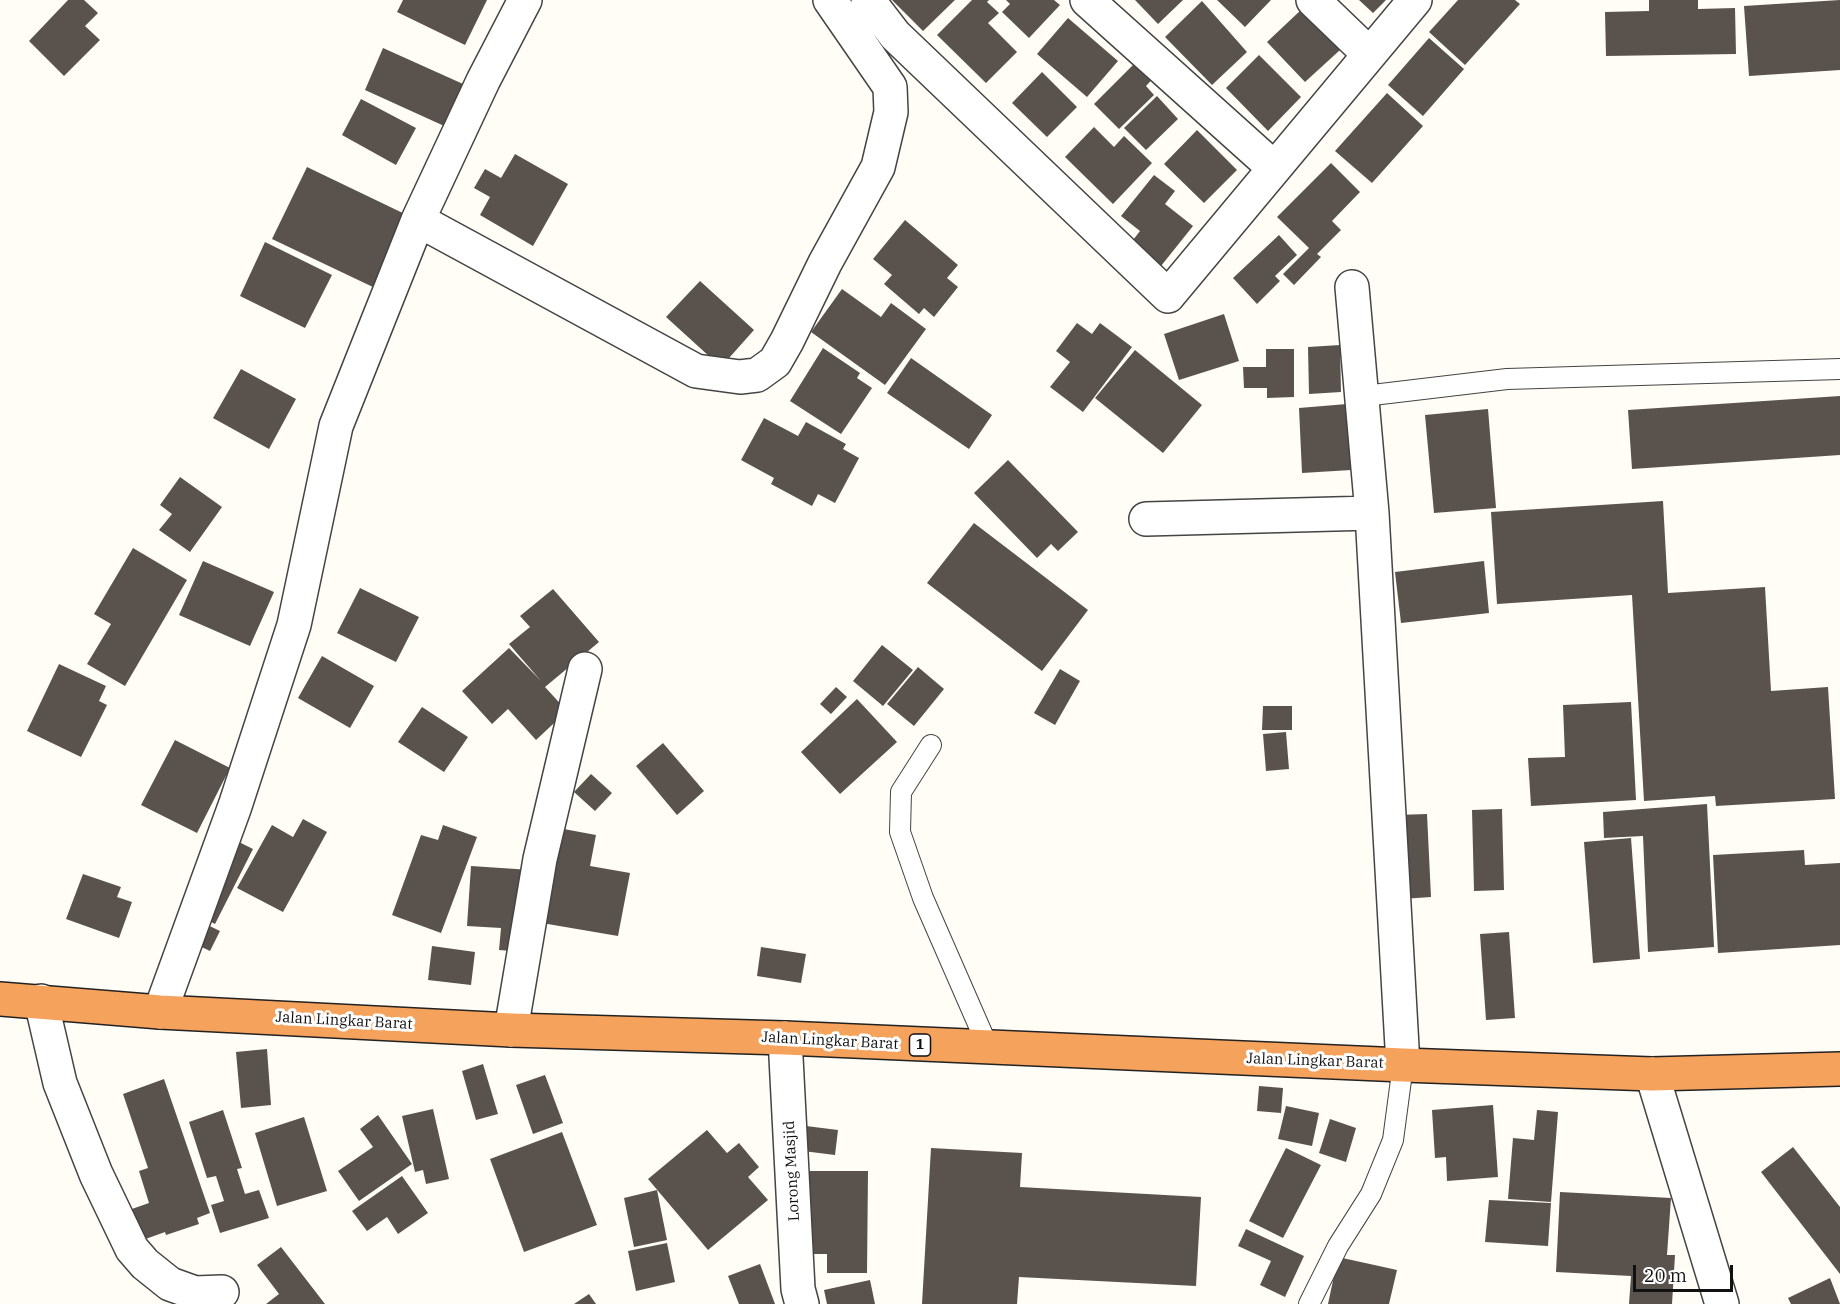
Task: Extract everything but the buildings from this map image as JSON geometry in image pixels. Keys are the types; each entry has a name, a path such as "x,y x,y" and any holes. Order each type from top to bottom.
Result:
{"highway":[{"name":"Jalan Lingkar Barat","path":"0,999 160,1012 512,1030 785,1038 989,1049 1403,1065 1652,1074 1840,1069"}],"street":[{"path":"160,1012 235,806 294,626 336,426 418,220 483,81 525,0"},
{"path":"418,220 696,370 740,377 757,375 775,362 878,167 891,112 890,87 830,0"},
{"path":"868,0 895,35 1168,296 1273,166 1415,0"},
{"path":"1087,0 1273,166"},
{"path":"1313,0 1368,53"},
{"path":"1352,287 1364,396 1372,513 1403,1065"},
{"path":"1146,519 1372,513"},
{"path":"512,1030 540,859 585,669"},
{"path":"41,1001 60,1083 96,1174 132,1249 145,1264 170,1284 195,1293 222,1292"},
{"name":"Lorong Masjid","path":"785,1038 798,1289 802,1304"},
{"path":"1652,1074 1722,1304"}],"lane":[{"path":"1364,396 1507,379 1840,369"},
{"path":"931,745 901,792 900,832 923,898 989,1049"},
{"path":"1309,1304 1338,1245 1371,1194 1393,1140 1403,1065"}]}
